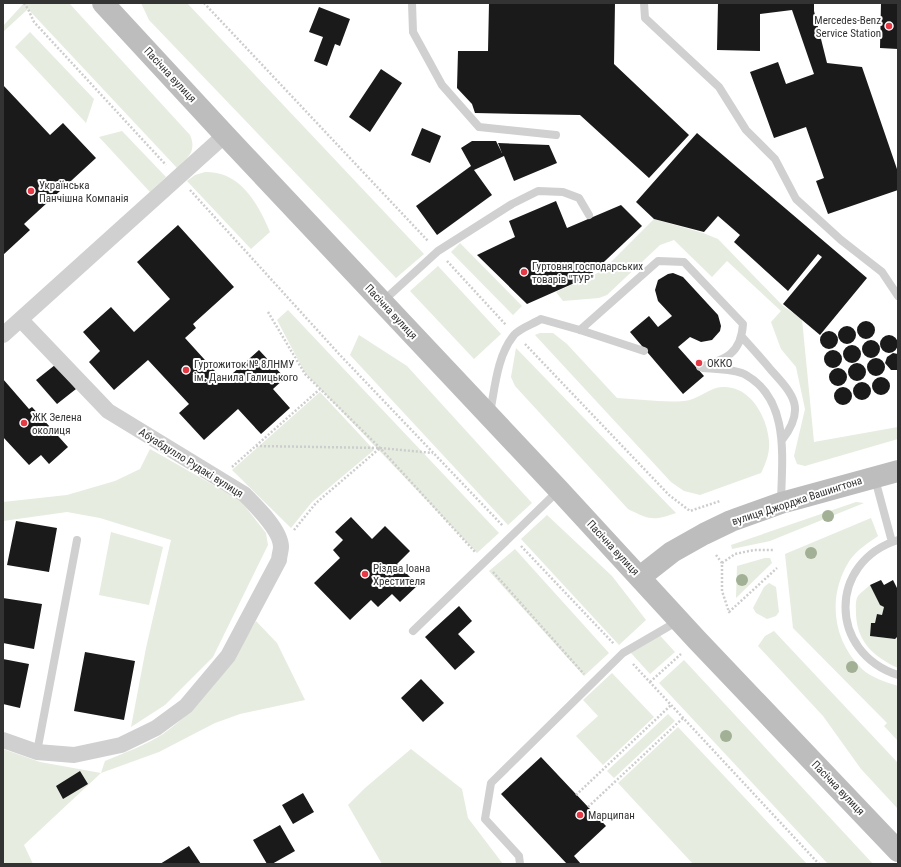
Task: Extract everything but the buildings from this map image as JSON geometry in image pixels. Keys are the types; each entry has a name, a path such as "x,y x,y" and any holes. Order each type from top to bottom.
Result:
{"main road":[{"name":"Пасічна вулиця","path":"104,3 225,135 490,415 679,621 898,851"},
{"name":"вулиця Джорджа Вашингтона","path":"640,577 672,552 704,534 781,504 874,476 898,471"}],"street":[{"path":"3,335 225,135"},
{"name":"Абуабдулло Рудакі вулиця","path":"21,320 108,411 244,494 256,505 277,533 281,546"},
{"path":"3,740 37,752 74,755 121,745 156,728 186,706 228,656 279,560 281,546"}],"lane":[{"path":"412,3 413,32 442,85 479,127 556,135"},
{"path":"644,3 645,18 719,87 746,130 774,159 796,199 841,240 882,272 898,296"},
{"path":"382,302 438,251 512,204 538,191 564,192 579,198 589,215"},
{"path":"580,330 658,261 684,262 743,324 742,337 737,348 728,357 700,367 745,374 763,389 776,408 782,440 781,504"},
{"path":"490,415 498,370 506,349 515,334 541,319 644,351"},
{"path":"742,337 791,392 794,405 794,418 790,430 782,440"},
{"path":"874,476 895,541 885,544 859,566 848,587 845,606 848,627 856,646 870,662 884,671 898,675"},
{"path":"413,631 559,490"},
{"path":"37,752 77,540"},
{"path":"520,864 519,856 485,819 491,783 623,653 679,621"}],"path":[{"path":"24,3 34,22 339,354 504,528"},
{"path":"268,312 305,374 380,448 592,683"},
{"path":"219,479 320,389"},
{"path":"256,446 380,448 433,453"},
{"path":"281,546 316,503 380,448"},
{"path":"519,544 623,653 819,864"},
{"path":"722,563 735,554 754,550 774,550"},
{"path":"716,555 722,563 722,591 729,612 777,568"},
{"path":"650,682 681,654"},
{"path":"576,795 671,705"},
{"path":"588,807 683,718"}],"shaded area":[{"path":"24,3 69,3 190,135 192,150 185,161 177,168 28,9 3,32 3,26"},
{"path":"141,3 187,3 424,254 396,278 149,20"},
{"path":"30,32 94,99 86,123 15,47"},
{"path":"122,131 166,177 150,192 99,137"},
{"path":"205,172 217,173 238,183 260,210 270,232 251,249 187,181 195,175"},
{"path":"654,219 703,233 718,239 783,306 802,319 814,442 898,427 898,439 805,466 797,464 794,456 805,409 796,367 781,349 771,322 781,311 727,261 712,277 674,240 660,245 607,295 599,298 563,301 556,292 602,271"},
{"path":"460,243 522,306 513,315 451,252"},
{"path":"438,266 501,334 474,359 410,291"},
{"path":"288,310 499,533 477,553 305,373 277,320"},
{"path":"540,333 553,333 567,344 617,398 684,401 719,387 734,388 742,392 756,405 765,422 768,432 768,454 761,473 700,495 684,491 671,482 535,335"},
{"path":"359,335 407,366 532,503 508,525 350,355"},
{"path":"516,348 676,513 652,518 628,509 515,386 511,377"},
{"path":"320,392 374,450 312,502 291,528 232,470"},
{"path":"150,449 240,500 266,533 268,545 213,657 165,705 131,727 146,648 171,540 100,518 67,512 3,521 3,502 67,495 115,481 140,469"},
{"path":"856,502 864,503 770,541 732,549 731,545"},
{"path":"547,515 612,576 646,620 619,645 521,539"},
{"path":"871,518 878,536 856,553 850,560 838,588 836,617 844,645 862,669 875,677 898,686 898,741 884,726 887,723 793,628 785,554"},
{"path":"111,532 163,547 149,605 99,595"},
{"path":"515,549 609,653 584,676 489,571"},
{"path":"770,558 772,563 736,598 737,566"},
{"path":"769,583 776,587 779,612 776,616 767,619 756,613 753,608 764,587"},
{"path":"870,585 884,607 882,615 877,614 875,623 871,623 870,636 894,639 898,636 898,668 881,659 874,653 863,640 860,633 857,624 856,600 858,596"},
{"path":"256,621 277,643 305,700 240,714 215,723 159,752 101,773 105,761 135,749 163,734 191,710 204,697 227,667"},
{"path":"655,630 675,652 650,674 631,653"},
{"path":"774,631 898,763 898,809 861,769 823,716 758,646 765,636"},
{"path":"684,660 873,864 828,864 659,683"},
{"path":"612,673 654,717 603,765 576,736 598,716 583,700"},
{"path":"668,714 675,721 614,778 607,771"},
{"path":"678,727 807,864 693,864 618,783"},
{"path":"3,749 40,762 101,773 24,845 33,864 3,864"},
{"path":"411,749 462,789 468,818 503,864 382,864 348,805 365,788"}],"place":[{"name":"Mercedes-Benz Service Station","path":"889,26"},
{"name":"Українська Панчішна Компанія","path":"31,191"},
{"name":"Гуртовня господарських товарів \"ТУР\"","path":"524,272"},
{"name":"ОККО","path":"699,363"},
{"name":"Гуртожиток № 8ЛНМУ ім. Данила Галицького","path":"186,370"},
{"name":"ЖК Зелена околиця","path":"24,423"},
{"name":"Різдва Іоана Хрестителя","path":"365,574"},
{"name":"Марципан","path":"580,815"}]}
